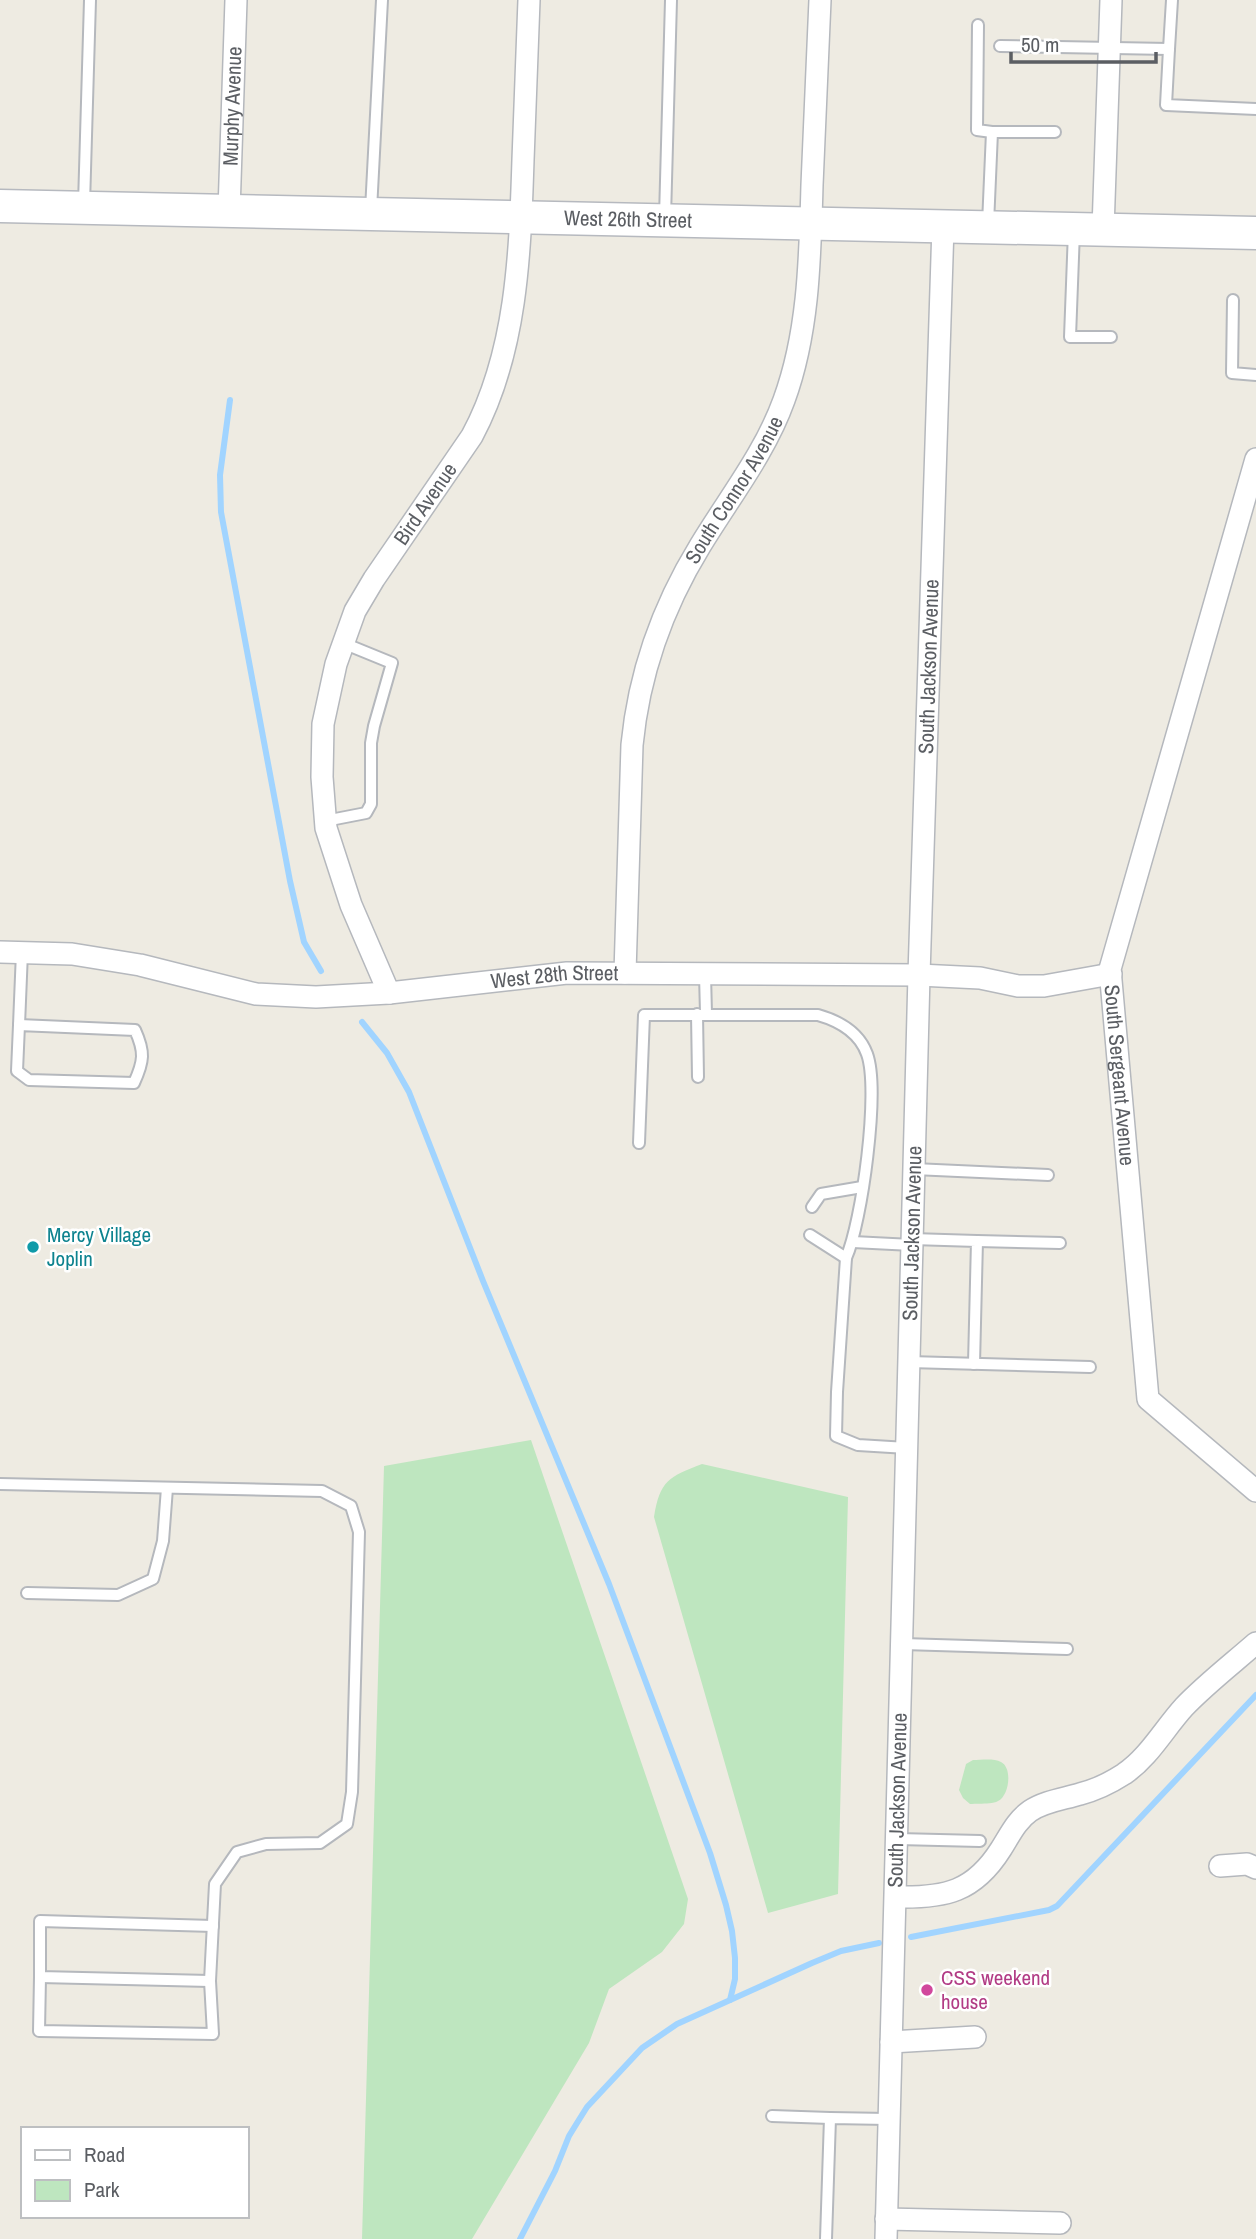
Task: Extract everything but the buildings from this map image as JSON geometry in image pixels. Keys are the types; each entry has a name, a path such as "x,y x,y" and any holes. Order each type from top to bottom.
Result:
{"main road":[{"name":"West 26th Street","path":"0,206 1256,233"}],"street":[{"name":"Murphy Avenue","path":"229,211 236,0"},
{"name":"Bird Avenue","path":"389,993 336,866 325,821 323,724 328,693 342,643 355,611 373,579 471,436 491,396 498,374 510,324 521,217 528,0"},
{"name":"South Connor Avenue","path":"625,973 632,745 642,681 664,613 677,585 764,444 784,400 803,320 811,223 820,0"},
{"path":"1089,229 1110,48 1111,0"},
{"name":"South Jackson Avenue","path":"886,2229 897,1897 919,975 943,226"},
{"name":"South Sergeant Avenue","path":"1256,459 1111,974 1148,1399 1256,1491"},
{"name":"West 28th Street","path":"0,952 72,954 140,965 256,994 316,998 389,993 567,973 919,975 980,978 1018,986 1044,986 1111,974"},
{"path":"897,1897 931,1898 955,1891 983,1873 1016,1823 1031,1810 1107,1785 1125,1773 1140,1760 1184,1707 1256,1643"},
{"path":"1220,1866 1247,1864 1256,1868"},
{"path":"891,2042 975,2037"},
{"path":"886,2229 1060,2223"}],"lane":[{"path":"84,208 90,0"},
{"path":"371,214 382,0"},
{"path":"665,220 670,0"},
{"path":"1172,0 1166,105 1256,109"},
{"path":"978,24 977,130 1055,132"},
{"path":"1000,46 1169,49"},
{"path":"988,227 992,132"},
{"path":"1089,229 1070,337 1111,337"},
{"path":"1233,300 1232,373 1256,374"},
{"path":"325,821 366,813 371,804 371,743 392,663 342,643"},
{"path":"19,1024 135,1030 143,1047 141,1067 134,1083 29,1080 17,1071 22,952"},
{"path":"698,1077 705,974"},
{"path":"639,1143 644,1015 818,1014 836,1021 855,1034 867,1054 870,1073 866,1175 853,1242 846,1258 836,1392 836,1436 858,1444 907,1448"},
{"path":"914,1169 1048,1175"},
{"path":"812,1207 821,1194 862,1187"},
{"path":"810,1235 846,1258"},
{"path":"974,1364 977,1241"},
{"path":"853,1242 1060,1243"},
{"path":"909,1362 1090,1367"},
{"path":"0,1484 322,1491 351,1506 359,1532 352,1792 347,1824 320,1843 266,1844 237,1852 215,1884 211,1981 213,2034 40,2031 40,1921 213,1926"},
{"path":"27,1593 118,1595 153,1579 163,1541 167,1488"},
{"path":"902,1644 1067,1649"},
{"path":"898,1839 980,1841"},
{"path":"40,1977 211,1981"},
{"path":"772,2116 888,2119"},
{"path":"826,2239 830,2118"}],"green space":[{"path":"531,1440 688,1899 684,1924 662,1952 609,1989 589,2043 472,2239 362,2239 384,1466"},
{"path":"702,1464 848,1497 838,1894 768,1913 654,1517 663,1487 674,1477"},
{"path":"973,1760 995,1760 1005,1765 1007,1788 998,1801 970,1804 963,1798 959,1790 966,1764"}],"waterway":[{"path":"230,400 220,475 221,512 290,881 304,942 321,971"},
{"path":"362,1022 387,1053 409,1092 483,1281 609,1584 710,1853 726,1905 735,1958 735,1979 730,2000"},
{"path":"911,1937 1049,1910 1057,1906 1256,1695"},
{"path":"520,2239 555,2171 569,2136 587,2107 642,2048 677,2024 812,1963 841,1951 879,1943"}],"place":[{"name":"Mercy Village Joplin","path":"33,1247"},
{"name":"CSS weekend house","path":"927,1990"}]}
